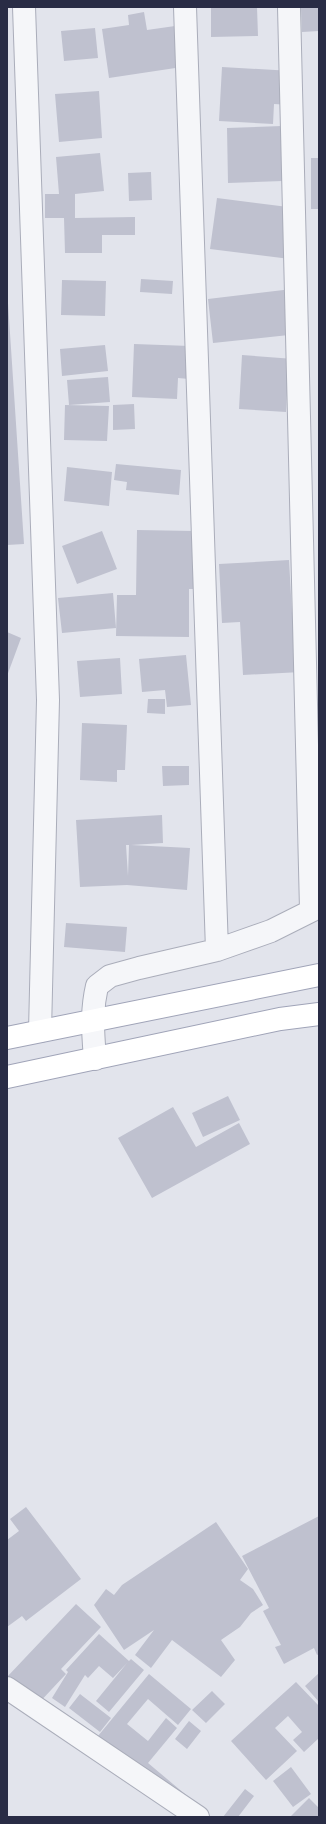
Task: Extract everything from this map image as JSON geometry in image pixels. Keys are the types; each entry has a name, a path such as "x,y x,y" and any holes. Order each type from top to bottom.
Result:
{"main road":[{"path":"7,1038 319,975"},
{"path":"7,1077 280,1018 319,1014"}],"street":[{"path":"24,7 48,700 40,1031"},
{"path":"185,7 217,950"},
{"path":"95,1059 92,1020 97,986 110,976 217,950 271,931 315,908 289,7"},
{"path":"7,1688 198,1817"}],"building":[{"path":"257,7 258,36 211,37 211,8"},
{"path":"301,7 319,7 319,31 302,32"},
{"path":"144,12 147,30 175,26 182,67 109,78 102,29 129,25 128,15"},
{"path":"95,28 98,58 64,61 61,31"},
{"path":"222,67 292,71 290,105 274,104 273,124 219,121"},
{"path":"99,91 102,138 59,142 55,94"},
{"path":"282,126 283,181 228,183 227,128"},
{"path":"100,153 104,191 75,194 75,218 135,217 135,235 102,235 102,253 65,253 64,218 45,218 45,194 59,194 56,157"},
{"path":"311,158 319,158 319,209 311,209"},
{"path":"151,172 152,200 129,201 128,173"},
{"path":"217,198 296,208 290,259 210,249"},
{"path":"141,279 173,281 172,294 140,292"},
{"path":"62,280 106,281 105,316 61,315"},
{"path":"7,288 24,544 7,545"},
{"path":"292,289 298,334 213,343 208,299"},
{"path":"134,344 190,346 189,379 178,378 177,399 132,397"},
{"path":"105,345 108,371 62,376 60,349"},
{"path":"242,355 294,359 287,391 286,412 239,409"},
{"path":"108,377 110,402 69,405 67,380"},
{"path":"134,404 135,429 113,430 113,405"},
{"path":"65,405 109,406 107,441 64,440"},
{"path":"116,464 181,470 179,495 126,490 127,482 114,480"},
{"path":"67,467 112,472 109,506 64,501"},
{"path":"137,530 194,531 193,589 189,589 189,637 116,636 117,595 136,595"},
{"path":"102,531 117,569 77,584 62,546"},
{"path":"289,560 292,613 297,613 301,672 243,675 240,622 222,623 219,564"},
{"path":"113,593 116,628 62,633 58,598"},
{"path":"7,632 21,638 7,676"},
{"path":"186,655 191,705 167,707 165,690 142,692 139,659"},
{"path":"120,658 122,694 80,697 77,661"},
{"path":"148,699 165,699 165,714 147,713"},
{"path":"82,723 127,725 125,770 117,770 117,782 80,780"},
{"path":"162,766 189,766 189,785 163,786"},
{"path":"162,815 163,843 131,845 190,848 187,890 127,885 80,887 76,820","holes":["126,845 129,845 128,876"]},
{"path":"66,923 127,927 125,952 64,947"},
{"path":"228,1096 240,1120 203,1137 192,1113"},
{"path":"173,1107 196,1147 239,1123 250,1144 152,1198 118,1138"},
{"path":"26,1507 81,1579 26,1621 22,1616 7,1627 7,1540 19,1531 10,1519"},
{"path":"319,1516 319,1654 317,1655 314,1648 284,1664 275,1647 281,1645 263,1611 269,1608 242,1556"},
{"path":"216,1522 248,1569 240,1580 253,1589 263,1605 251,1613 240,1627 221,1640 235,1660 221,1677 172,1640 151,1668 135,1655 154,1630 124,1650 94,1605 106,1589 114,1595 122,1585"},
{"path":"76,1604 101,1627 61,1669 66,1674 37,1705 7,1677"},
{"path":"99,1634 129,1661 131,1659 144,1670 109,1712 96,1701 127,1663 113,1678 99,1666 88,1678 85,1675 65,1707 52,1698 68,1672 66,1670"},
{"path":"319,1673 319,1702 305,1686"},
{"path":"149,1674 191,1709 178,1725 148,1699 127,1724 148,1741 166,1718 177,1728 148,1763 198,1805 192,1813 98,1736"},
{"path":"296,1682 319,1706 319,1738 304,1752 293,1740 302,1732 288,1716 275,1728 297,1751 266,1780 231,1741"},
{"path":"212,1691 225,1704 206,1723 192,1710"},
{"path":"80,1694 111,1718 100,1732 69,1708"},
{"path":"189,1721 201,1731 187,1749 175,1739"},
{"path":"291,1767 311,1794 293,1807 273,1781"},
{"path":"245,1789 254,1796 238,1817 223,1817"},
{"path":"309,1798 319,1808 319,1817 290,1817"}]}
